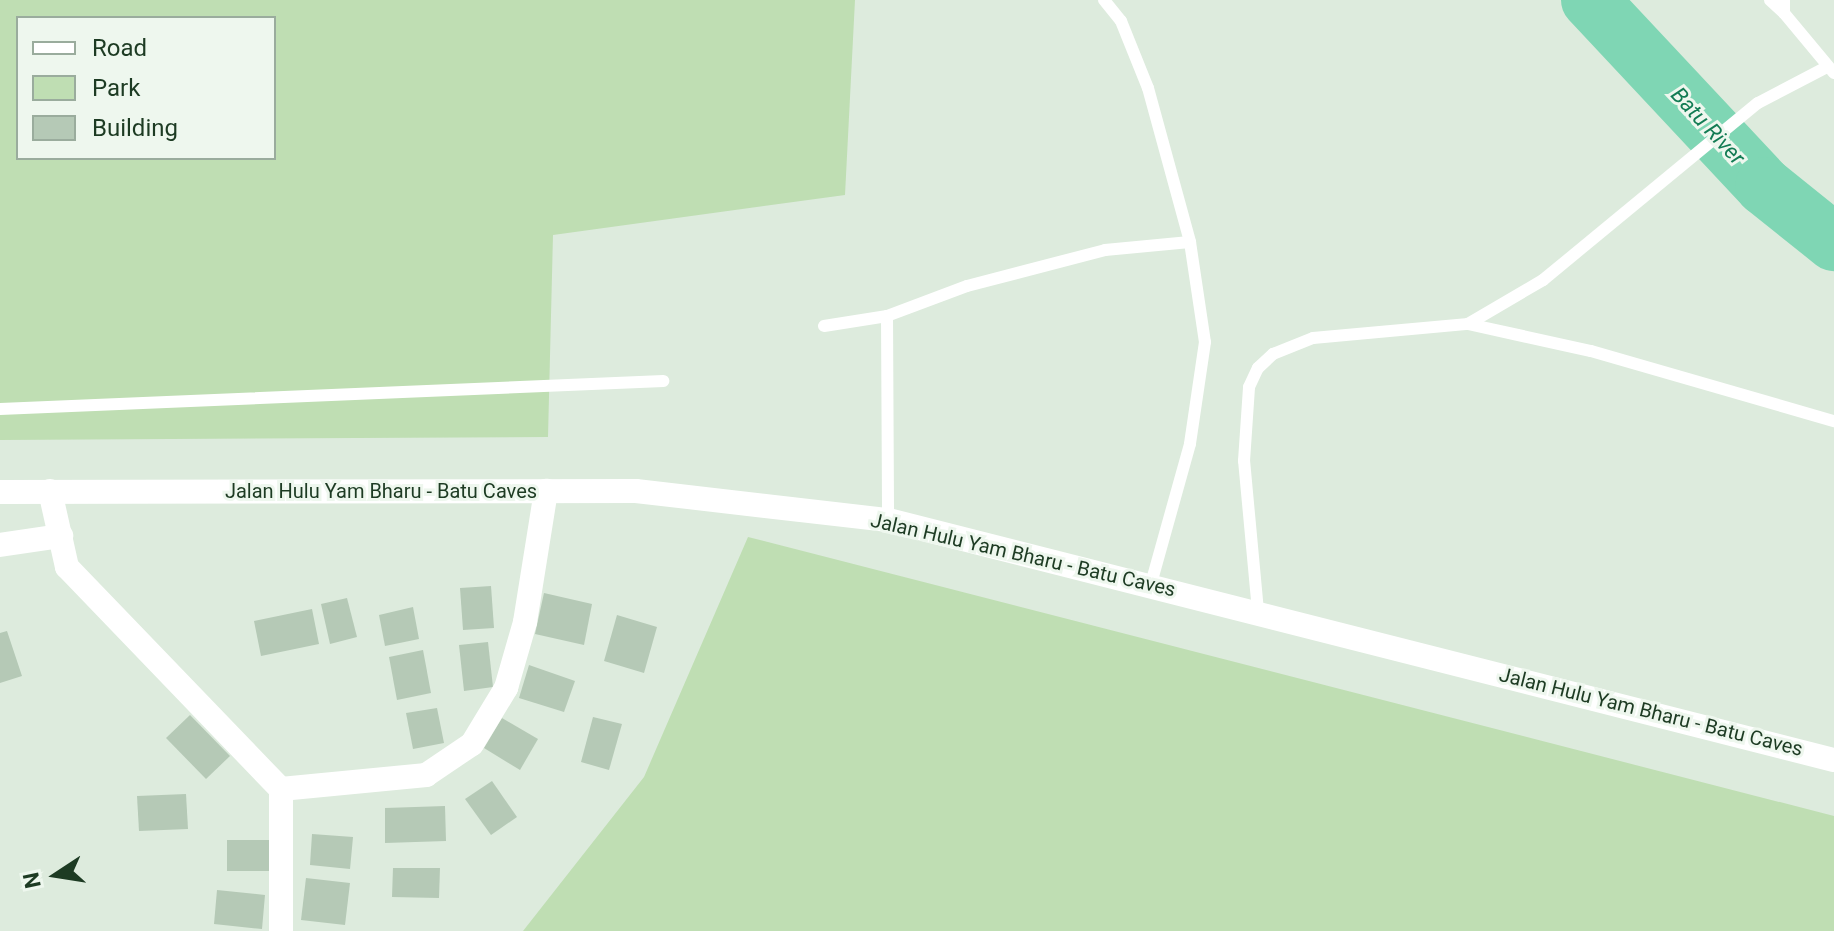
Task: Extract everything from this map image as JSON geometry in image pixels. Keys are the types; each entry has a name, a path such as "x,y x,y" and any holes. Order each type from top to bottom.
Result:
{"main road":[{"path":"50,491 67,567 281,789 281,931"},
{"path":"281,789 426,775 472,744 506,688 525,622 546,491"},
{"name":"Jalan Hulu Yam Bharu - Batu Caves","path":"0,492 636,491 888,520 1258,611 1834,760"},
{"path":"0,545 61,536"}],"lane":[{"path":"1104,0 1121,21 1148,88 1190,242 1205,342 1190,444 1151,584"},
{"path":"1468,324 1543,280 1758,103 1830,70 1784,6 1770,0"},
{"path":"824,326 887,316 967,286 1105,250 1190,242"},
{"path":"887,316 888,520"},
{"path":"1258,611 1244,461 1249,387 1258,368 1273,354 1313,338 1468,324 1591,351 1834,421"},
{"path":"0,409 663,381"}],"green space":[{"path":"0,0 855,0 845,195 553,235 548,437 0,440"},
{"path":"748,537 1834,816 1834,931 523,931 644,777"}],"building":[{"path":"491,586 494,628 463,630 460,588"},
{"path":"544,593 592,604 584,645 535,634"},
{"path":"347,598 357,637 330,644 321,604"},
{"path":"413,607 419,639 385,646 379,615"},
{"path":"312,609 319,644 261,656 254,621"},
{"path":"617,615 657,627 644,673 604,661"},
{"path":"7,631 22,676 0,683 0,633"},
{"path":"488,642 493,687 464,691 459,645"},
{"path":"423,650 431,693 397,700 389,657"},
{"path":"529,665 575,681 564,712 519,698"},
{"path":"437,708 444,743 413,749 406,713"},
{"path":"190,715 230,756 206,779 166,738"},
{"path":"593,717 622,724 609,770 581,762"},
{"path":"502,718 538,739 520,770 484,748"},
{"path":"492,781 517,817 491,835 465,799"},
{"path":"186,794 188,829 139,831 137,796"},
{"path":"445,806 446,841 385,843 385,808"},
{"path":"312,834 353,837 350,869 310,865"},
{"path":"227,840 270,840 270,871 227,871"},
{"path":"393,868 440,868 439,898 392,897"},
{"path":"306,878 350,883 345,925 301,920"},
{"path":"217,890 265,895 262,929 214,924"}],"waterway":[{"name":"Batu River","path":"1590,0 1764,186 1834,242"}]}
